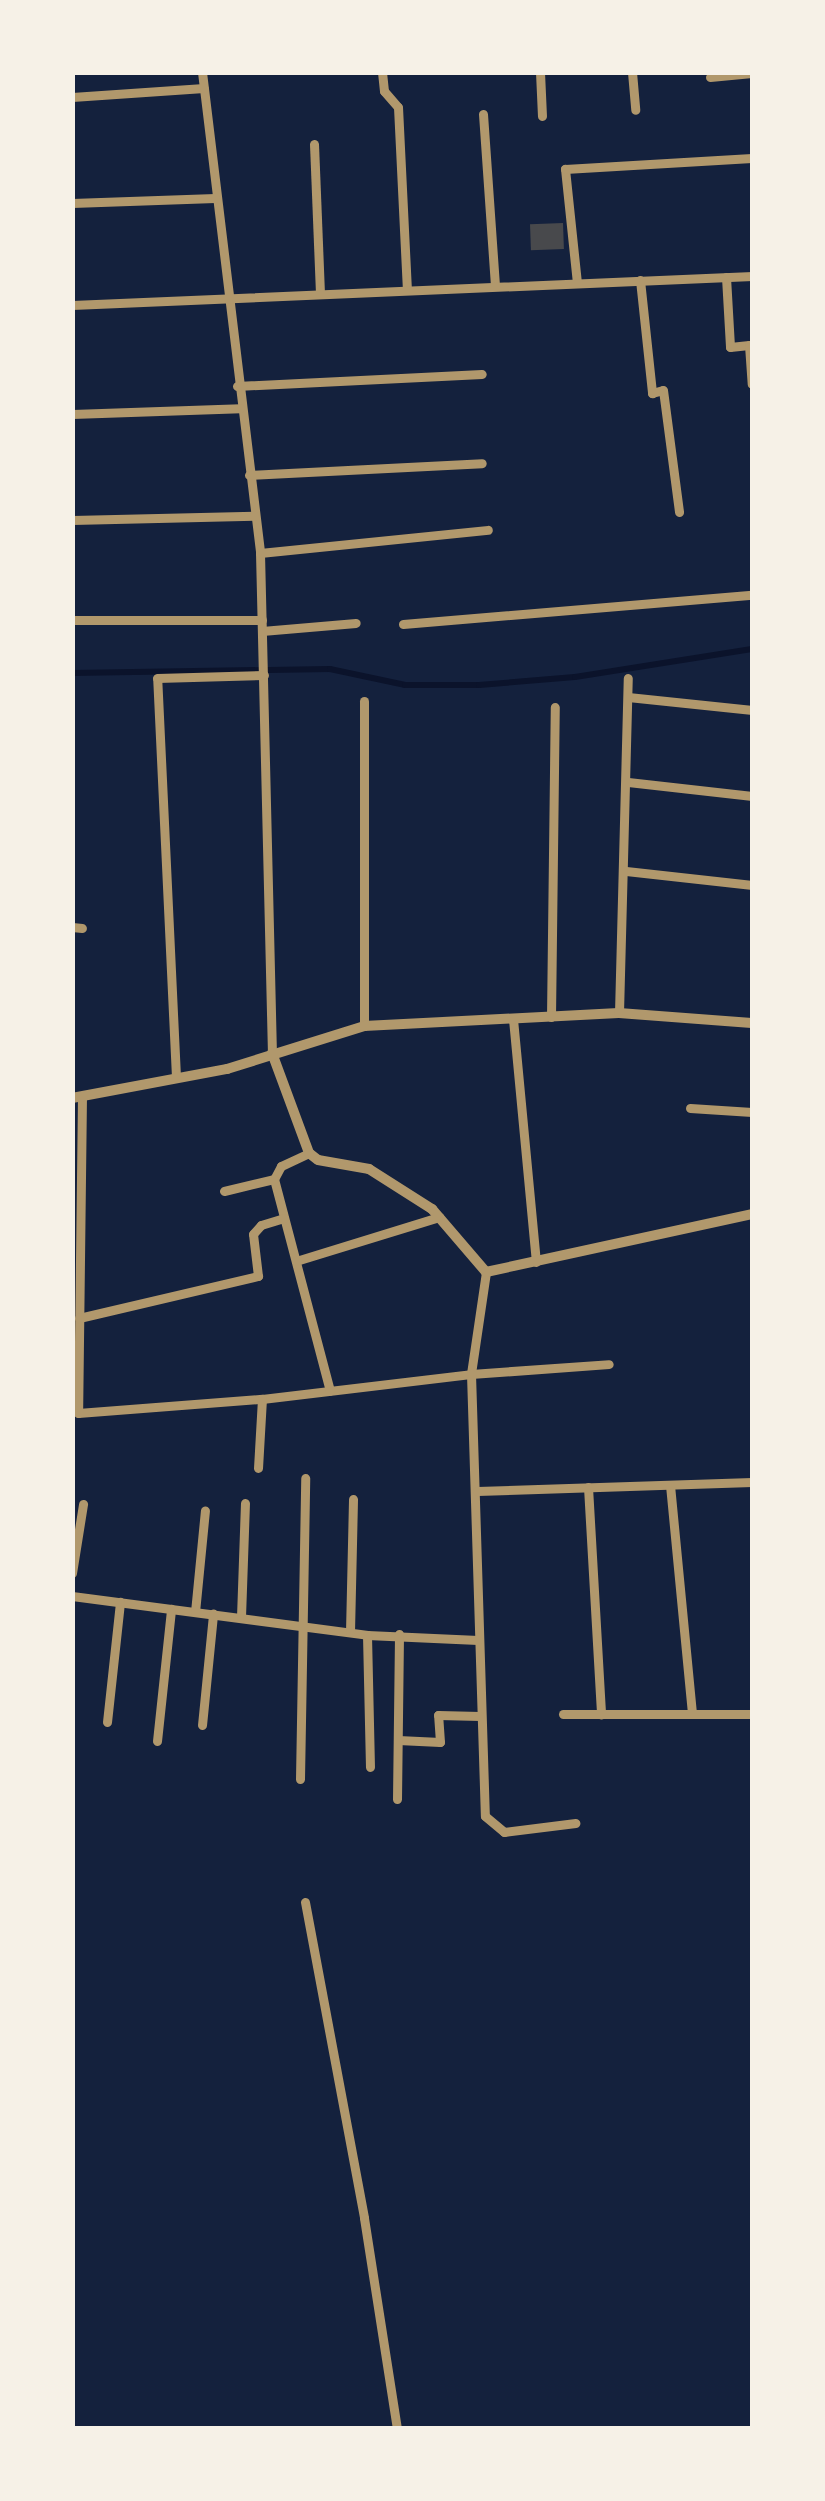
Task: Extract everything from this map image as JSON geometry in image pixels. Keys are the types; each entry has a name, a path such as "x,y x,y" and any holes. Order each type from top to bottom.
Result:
{"street":[{"path":"202,72 226,297 260,553 272,1052 309,1153 318,1160 369,1169 439,1217 486,1272 472,1374 485,1816 493,1827 504,1832 576,1824"},
{"path":"382,72 384,91 398,107 407,290"},
{"path":"540,72 542,116"},
{"path":"632,72 635,110"},
{"path":"710,76 752,73"},
{"path":"72,97 204,88"},
{"path":"483,114 496,286"},
{"path":"314,144 320,294"},
{"path":"577,283 564,170 752,158"},
{"path":"72,203 216,198"},
{"path":"72,305 752,276"},
{"path":"726,277 730,347 749,345 752,384"},
{"path":"640,280 652,392 662,390 678,512"},
{"path":"238,386 482,374"},
{"path":"72,414 240,408"},
{"path":"249,475 482,463"},
{"path":"72,520 254,516"},
{"path":"260,553 488,530"},
{"path":"402,624 752,595"},
{"path":"72,620 356,623"},
{"path":"176,1077 158,678 264,675"},
{"path":"619,1014 626,870 628,678"},
{"path":"628,697 752,710"},
{"path":"364,702 364,1026"},
{"path":"551,1017 555,707"},
{"path":"628,782 752,796"},
{"path":"626,870 752,884"},
{"path":"609,1364 472,1374 262,1399 78,1412 77,1097 227,1069 364,1026 619,1014 752,1023"},
{"path":"513,1019 536,1262"},
{"path":"690,1108 752,1112"},
{"path":"309,1153 281,1166 274,1179 330,1391"},
{"path":"224,1192 274,1179"},
{"path":"486,1272 752,1214"},
{"path":"296,1262 439,1217"},
{"path":"79,1318 258,1276 253,1234 261,1226 284,1218"},
{"path":"258,1468 262,1399"},
{"path":"300,1779 305,1478"},
{"path":"477,1491 752,1482"},
{"path":"670,1485 692,1714"},
{"path":"588,1488 601,1714"},
{"path":"350,1632 353,1499"},
{"path":"241,1617 245,1503"},
{"path":"72,1574 82,1504"},
{"path":"196,1612 205,1510"},
{"path":"72,1596 367,1634 478,1640"},
{"path":"107,1722 120,1602"},
{"path":"157,1741 172,1609"},
{"path":"202,1725 213,1614"},
{"path":"367,1634 370,1767"},
{"path":"397,1799 399,1634"},
{"path":"398,1740 440,1742 438,1714 480,1716"},
{"path":"563,1714 752,1714"},
{"path":"304,1902 364,2218 398,2428"}],"building":[{"path":"563,223 564,249 531,250 530,224"}],"waterway":[{"path":"72,673 330,669 405,685 479,685 575,677 752,649"}]}
